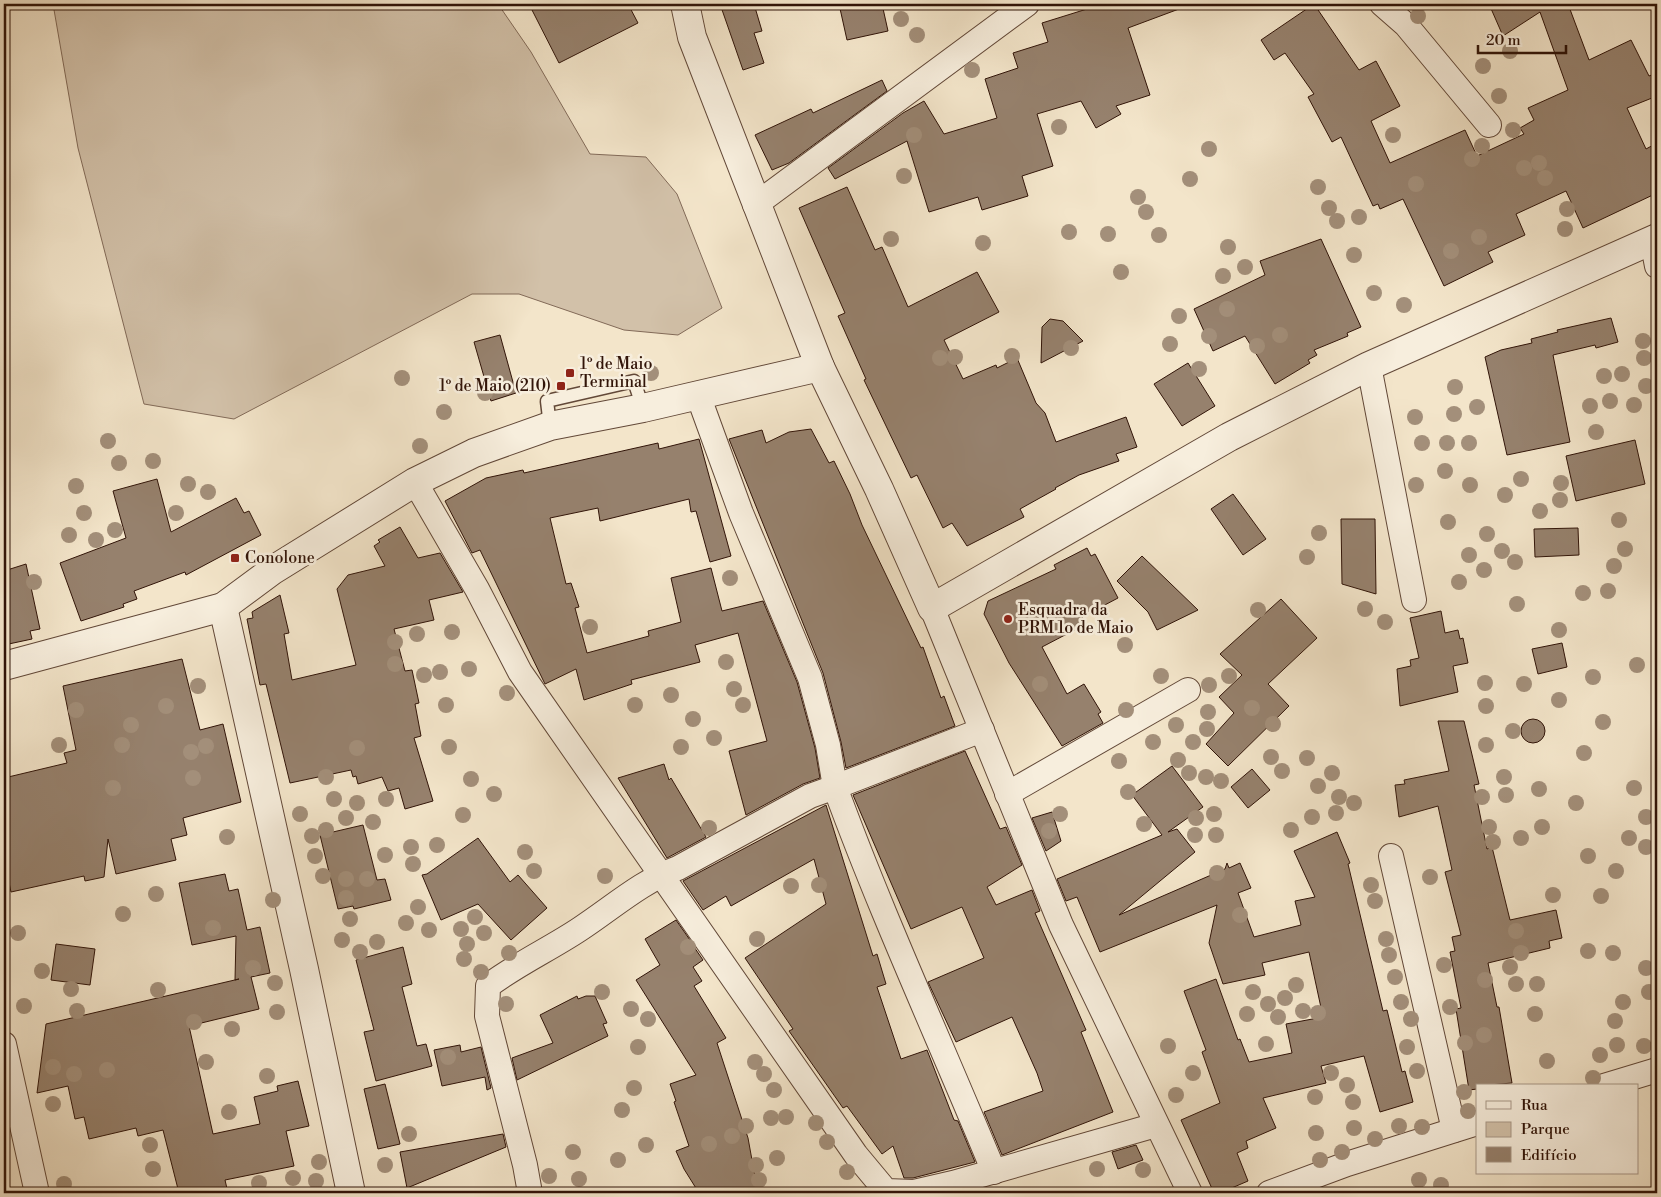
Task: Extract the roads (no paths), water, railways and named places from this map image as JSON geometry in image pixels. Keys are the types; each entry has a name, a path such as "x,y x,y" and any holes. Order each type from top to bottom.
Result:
{"street":[{"path":"685,4 692,37 820,367 879,488 932,608 1061,925 1190,1193"},
{"path":"756,205 1027,4"},
{"path":"1382,4 1406,25 1489,125"},
{"path":"932,608 1229,437 1369,366 1655,248"},
{"path":"1369,366 1414,600"},
{"path":"4,666 223,607 273,570 415,482 474,453 550,426 643,408 820,367"},
{"path":"698,395 741,512 810,678 828,745 836,787 867,876 941,1043 994,1172"},
{"path":"415,482 477,589 520,672 856,1155 886,1192 914,1192 994,1172 1156,1125"},
{"path":"223,607 304,969 350,1193"},
{"path":"1008,794 1188,690"},
{"path":"530,1193 525,1165 487,1016 488,986 516,965 578,930 662,874 678,868 810,796 982,730"},
{"path":"1391,856 1454,1130"},
{"path":"4,1044 36,1193"},
{"path":"1611,1084 1657,1070"},
{"path":"1269,1193 1347,1164 1476,1124"}],"place":[{"name":"1º de Maio Terminal","path":"570,373"},
{"name":"1º de Maio (210)","path":"561,386"},
{"name":"Conolone","path":"235,558"},
{"name":"Esquadra da PRM 1o de Maio","path":"1008,619"}]}
